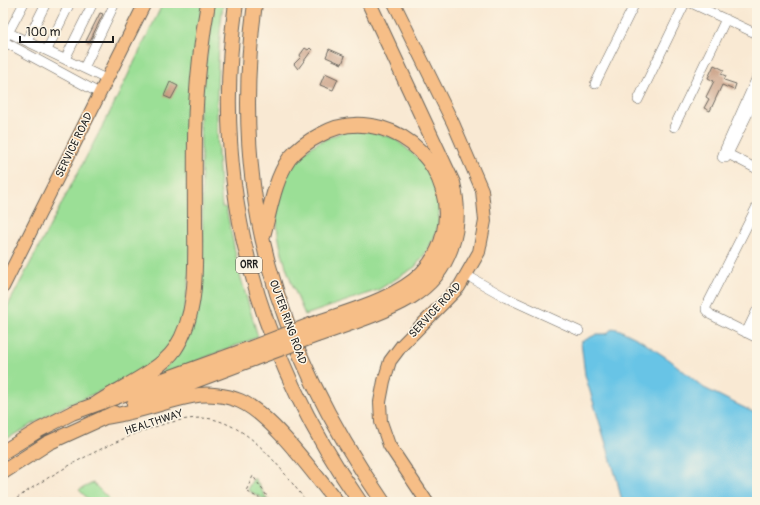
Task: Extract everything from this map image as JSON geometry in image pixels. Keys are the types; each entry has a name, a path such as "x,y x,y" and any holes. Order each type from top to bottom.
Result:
{"highway":[{"path":"3,452 39,430 96,404 152,371 174,350 188,321 194,278 196,105 201,44 208,3"},
{"name":"OUTER RING ROAD","path":"236,3 229,69 230,144 238,211 250,271 269,331 288,378 326,450 360,502"},
{"name":"OUTER RING ROAD","path":"255,3 248,70 248,124 253,185 262,239 279,300 306,370 339,434 383,502"},
{"path":"96,404 252,353 315,330 385,310 411,297 430,281 444,263 453,243 458,222 458,201 453,183 370,3"},
{"path":"262,239 277,182 289,160 305,143 326,132 345,125 370,125 396,132 417,147 432,164 442,185 445,197 446,221 442,239 426,268 405,287 315,330"},
{"path":"3,472 48,443 105,416 252,353"},
{"path":"105,416 129,414 193,396 216,395 240,402 262,415 296,451 337,502"}],"main road":[{"name":"SERVICE ROAD","path":"3,271 142,3"},
{"name":"SERVICE ROAD","path":"394,3 453,123 482,190 485,221 479,252 459,287 402,345 390,361 384,381 380,402 381,422 389,445 427,502"},
{"name":"SERVICE ROAD","path":"3,287 96,91"}],"street":[{"path":"24,3 6,32 3,42 96,91"},
{"path":"27,41 46,3"},
{"path":"47,50 70,3"},
{"path":"65,58 93,3"},
{"path":"84,68 115,3"},
{"path":"595,84 635,3"},
{"path":"638,100 685,3"},
{"path":"691,3 757,34"},
{"path":"674,127 726,19"},
{"path":"6,32 65,58 103,78"},
{"path":"752,104 757,78"},
{"path":"757,95 722,158 725,159 728,154 757,169"},
{"path":"757,206 706,307 706,310 711,315 757,338"},
{"path":"466,275 507,298 578,331"},
{"path":"746,333 757,310"}],"path":[{"name":"HEALTHWAY","path":"12,502 53,474 105,448 169,424 198,418 217,420 247,436 272,458 308,502"},
{"path":"266,502 246,491 253,476 271,502"},
{"path":"51,502 60,498 67,502"}],"green space":[{"path":"163,3 203,3 190,271 183,320 175,338 161,356 128,379 59,409 3,441 3,315 112,108"},
{"path":"213,3 223,3 217,79 218,156 222,207 226,208 240,275 258,337 158,376 185,344 203,241 200,109"},
{"path":"345,131 368,131 394,138 429,167 439,202 439,221 435,236 427,251 415,267 378,290 305,315 288,273 282,251 278,229 277,208 281,187 291,168 307,150 321,141"},
{"path":"253,479 255,479 268,501 249,491 248,488"},
{"path":"93,483 112,502 91,502 79,490"}],"water":[{"path":"613,328 640,340 670,360 704,388 757,414 757,502 622,502 617,480 585,375 581,342 597,334 606,334"}],"building":[{"path":"100,13 103,14 89,43 86,41"},
{"path":"305,48 308,50 310,48 312,50 298,69 294,64 301,57 300,55"},
{"path":"329,49 345,56 342,64 326,57"},
{"path":"714,65 724,70 721,74 726,76 724,80 736,84 734,90 722,85 710,111 704,108 709,99 706,97 714,81 708,78"},
{"path":"325,73 338,79 333,90 320,85"},
{"path":"170,82 178,86 171,99 164,96"}]}
